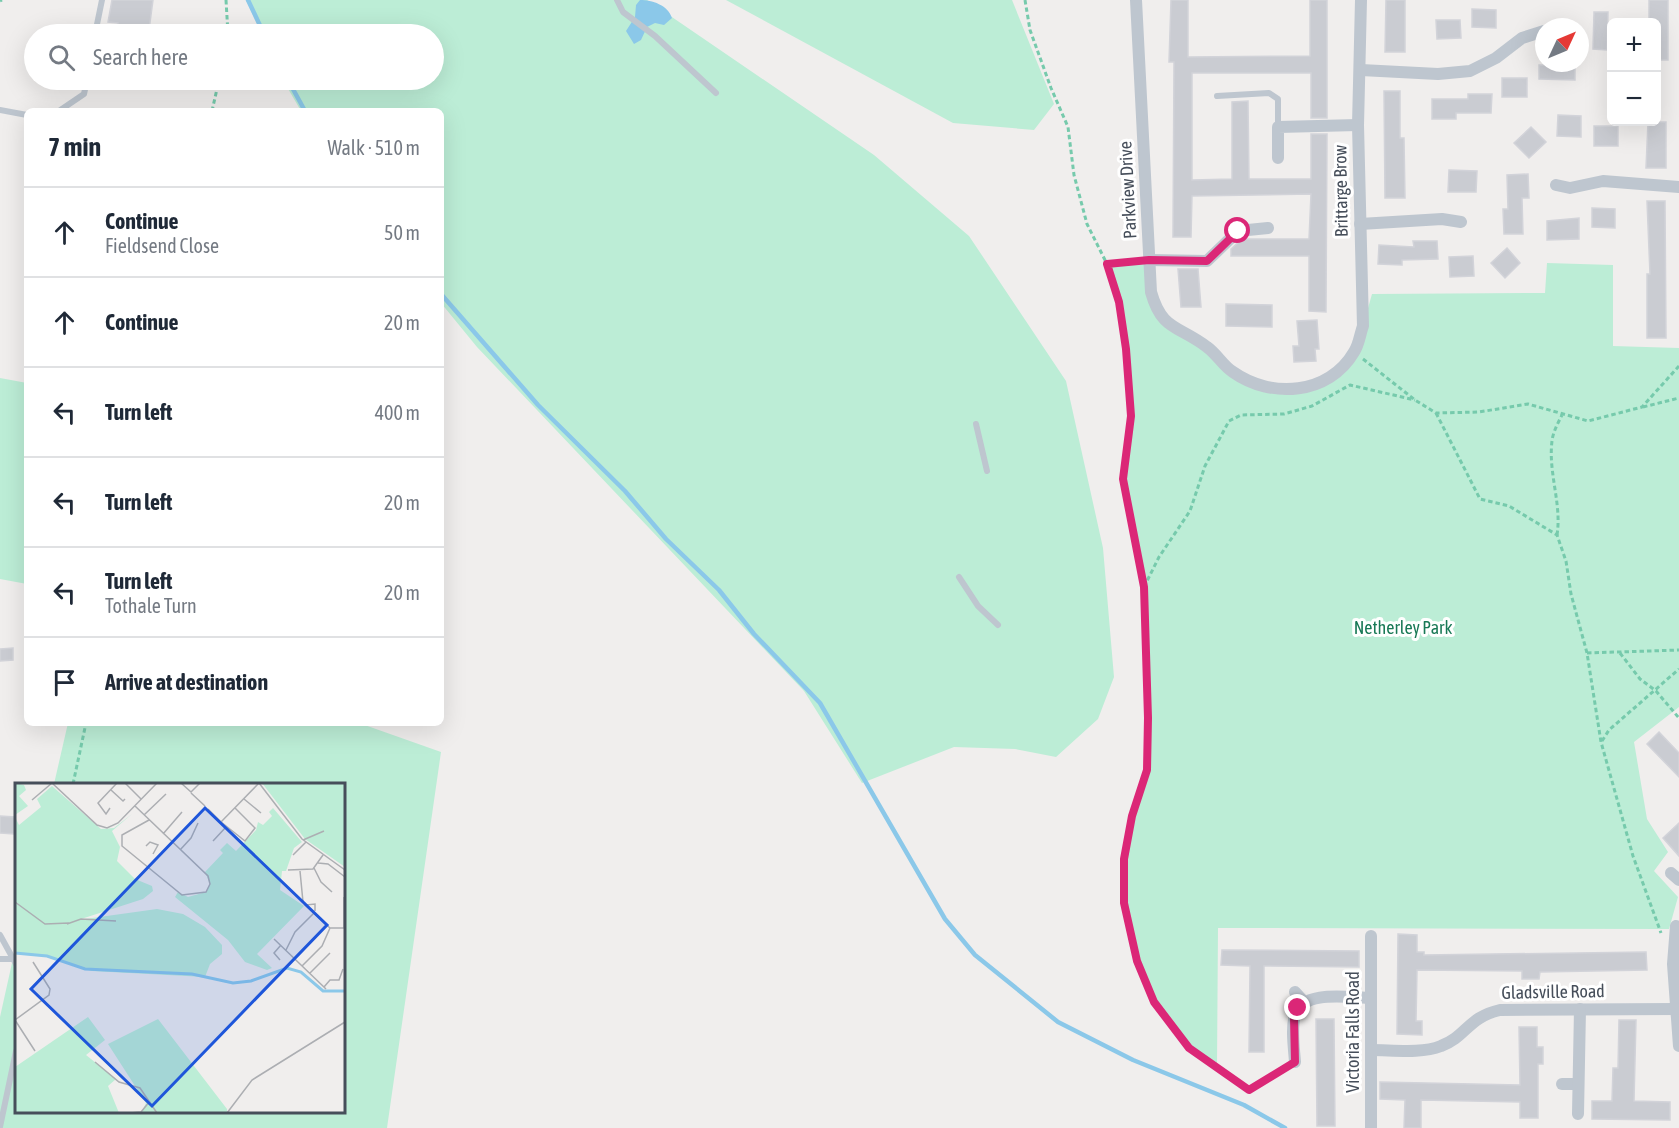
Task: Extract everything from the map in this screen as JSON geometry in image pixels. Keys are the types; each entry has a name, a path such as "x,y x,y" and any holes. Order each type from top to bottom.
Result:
{"street":[{"name":"Parkview Drive","path":"1136,0 1151,292 1157,312 1171,327 1192,336 1210,349 1232,372 1254,383 1280,390 1303,388 1336,373"},
{"name":"Brittarge Brow","path":"1336,373 1354,352 1363,326 1358,126 1361,0"},
{"path":"1361,70 1437,74 1470,71 1496,58 1522,38 1535,34"},
{"path":"1278,158 1278,127 1358,126"},
{"path":"1556,185 1570,188 1602,181 1679,187"},
{"path":"1360,224 1442,219 1461,222"},
{"path":"1149,260 1207,261 1238,231 1268,228"},
{"path":"1679,928 1676,926 1674,944 1679,1046"},
{"name":"Victoria Falls Road","path":"1371,936 1371,1128"},
{"path":"1295,992 1304,1002"},
{"path":"1295,1062 1294,1018 1304,1002 1316,998 1371,998"},
{"name":"Gladsville Road","path":"1371,1050 1441,1047 1456,1038 1483,1013 1500,1010 1677,1009"},
{"path":"1578,1114 1580,1010"},
{"path":"1562,1084 1578,1084"}],"lane":[{"path":"97,24 102,0"},
{"path":"616,0 623,12 655,36 716,93"},
{"path":"63,108 84,94 85,90"},
{"path":"1217,96 1269,93 1278,99 1278,127"},
{"path":"0,110 24,114"},
{"path":"976,424 987,471"},
{"path":"959,577 978,606 998,625"},
{"path":"0,935 15,962"},
{"path":"0,958 15,962"},
{"path":"0,1127 15,1056"},
{"path":"0,1092 8,1093"}],"path":[{"path":"226,0 227,24"},
{"path":"1025,0 1030,30 1068,127 1074,175 1087,224 1107,264 1119,302 1126,349 1131,416 1123,479 1144,587 1147,770 1132,816 1124,859 1124,903 1137,961 1154,1002 1189,1048 1249,1090 1295,1062"},
{"path":"213,108 217,90"},
{"path":"1107,264 1149,260"},
{"path":"1354,352 1415,400 1436,413 1480,499 1509,506 1557,535"},
{"path":"1642,407 1679,366"},
{"path":"1144,587 1159,557 1190,511 1205,466 1229,421 1241,415 1284,414 1312,406 1350,385 1415,400"},
{"path":"1436,413 1479,412 1528,405 1588,421 1679,398"},
{"path":"1562,415 1552,440 1553,482 1559,519 1557,535 1566,561 1571,594 1587,653 1601,742 1633,856 1662,936"},
{"path":"1587,653 1679,651"},
{"path":"1620,654 1640,679 1656,691 1679,718"},
{"path":"1601,742 1617,723 1679,669"},
{"path":"73,783 85,726"}],"green space":[{"path":"246,0 647,0 874,155 969,236 1066,381 1103,548 1114,677 1098,719 1056,757 1015,749 954,747 862,783 804,691 477,347 444,307 444,108 299,108 289,90 444,90 444,24 258,24"},
{"path":"726,0 1012,0 1054,104 1034,130 953,123"},
{"name":"Netherley Park","path":"1149,260 1157,312 1232,372 1280,390 1336,373 1363,326 1372,294 1545,293 1547,263 1613,265 1613,346 1679,348 1679,707 1634,742 1647,819 1668,852 1654,871 1678,897 1669,929 1218,928 1217,1066 1189,1048 1154,1002 1137,961 1123,903 1124,859 1132,816 1147,770 1148,719 1144,592 1123,479 1132,416 1126,349 1119,302 1107,264"},
{"path":"0,378 24,382 24,583 0,579"},
{"path":"67,726 367,726 441,752 387,1128 0,1128 0,1017 15,950 15,1113 345,1113 345,783 54,783"}],"water":[{"path":"640,0 659,4 670,13 672,18 664,25 655,23 647,27 641,40 634,44 626,31 635,17 636,5"}],"building":[{"path":"112,0 153,0 150,24 108,22"},
{"path":"1171,0 1188,0 1188,57 1310,56 1310,0 1327,0 1327,118 1311,118 1311,73 1192,73 1192,180 1232,179 1232,102 1248,101 1249,179 1311,179 1311,134 1327,134 1326,312 1309,311 1309,256 1231,256 1231,249 1242,239 1309,239 1311,194 1192,196 1191,237 1173,237 1174,62 1169,62"},
{"path":"1386,0 1405,0 1405,52 1385,52"},
{"path":"1649,0 1668,0 1668,60 1661,60 1661,18 1649,18"},
{"path":"1472,9 1496,10 1496,28 1472,27"},
{"path":"1594,12 1608,12 1607,50 1593,49"},
{"path":"1436,20 1460,20 1461,38 1437,39"},
{"path":"1539,72 1575,72 1575,80 1539,79"},
{"path":"1502,78 1527,78 1527,97 1502,97"},
{"path":"1384,91 1400,91 1400,138 1404,138 1405,198 1385,198"},
{"path":"1468,94 1492,94 1491,113 1456,113 1456,119 1432,119 1432,99 1468,99"},
{"path":"1558,115 1581,116 1581,137 1557,136"},
{"path":"1661,122 1666,122 1666,168 1646,168 1648,126 1661,126"},
{"path":"1594,126 1618,126 1618,146 1594,146"},
{"path":"1531,127 1546,142 1529,158 1514,143"},
{"path":"1449,170 1477,171 1476,192 1448,192"},
{"path":"1528,174 1529,198 1522,198 1523,234 1504,234 1503,209 1508,209 1507,175"},
{"path":"1647,201 1665,201 1666,338 1647,338 1647,274 1650,274"},
{"path":"1592,208 1615,209 1615,228 1592,227"},
{"path":"1579,218 1579,239 1547,240 1547,221"},
{"path":"1413,241 1437,241 1438,259 1402,260 1402,265 1378,264 1379,245 1414,247"},
{"path":"1507,248 1520,263 1505,278 1491,263"},
{"path":"1473,256 1474,276 1450,277 1449,257"},
{"path":"1178,269 1198,269 1201,307 1181,307"},
{"path":"1226,304 1272,305 1272,327 1226,326"},
{"path":"1317,320 1319,349 1315,349 1316,361 1294,362 1293,346 1299,346 1297,321"},
{"path":"13,648 13,660 0,661 0,649"},
{"path":"1659,732 1679,753 1679,777 1647,744"},
{"path":"0,816 15,817 14,834 0,833"},
{"path":"1679,823 1679,856 1663,838"},
{"path":"1398,934 1417,935 1417,952 1424,952 1424,955 1646,952 1647,970 1540,972 1539,979 1522,979 1522,971 1417,970 1416,1021 1422,1021 1422,1035 1397,1034"},
{"path":"1222,950 1359,951 1359,967 1264,966 1264,1052 1249,1052 1250,966 1221,965"},
{"path":"1316,1019 1334,1019 1335,1126 1317,1126"},
{"path":"1619,1020 1636,1020 1634,1101 1670,1102 1670,1120 1592,1119 1592,1101 1612,1101 1613,1068 1618,1068"},
{"path":"1519,1027 1537,1027 1537,1047 1543,1047 1543,1064 1538,1064 1538,1118 1520,1118 1520,1102 1421,1100 1421,1128 1404,1128 1405,1100 1380,1099 1380,1082 1520,1085"}],"waterway":[{"path":"248,0 259,24"},
{"path":"293,90 303,108"},
{"path":"444,297 538,405 625,491 666,539 719,590 754,634 820,703 945,919 975,955 1058,1022 1133,1060 1244,1105 1285,1128"}],"route":[{"path":"1238,231 1207,261 1149,260 1107,264 1119,302 1126,349 1131,416 1123,479 1144,587 1148,718 1147,770 1132,816 1124,859 1124,903 1137,961 1154,1002 1189,1048 1249,1090 1295,1062 1294,1018 1298,1008"}]}
